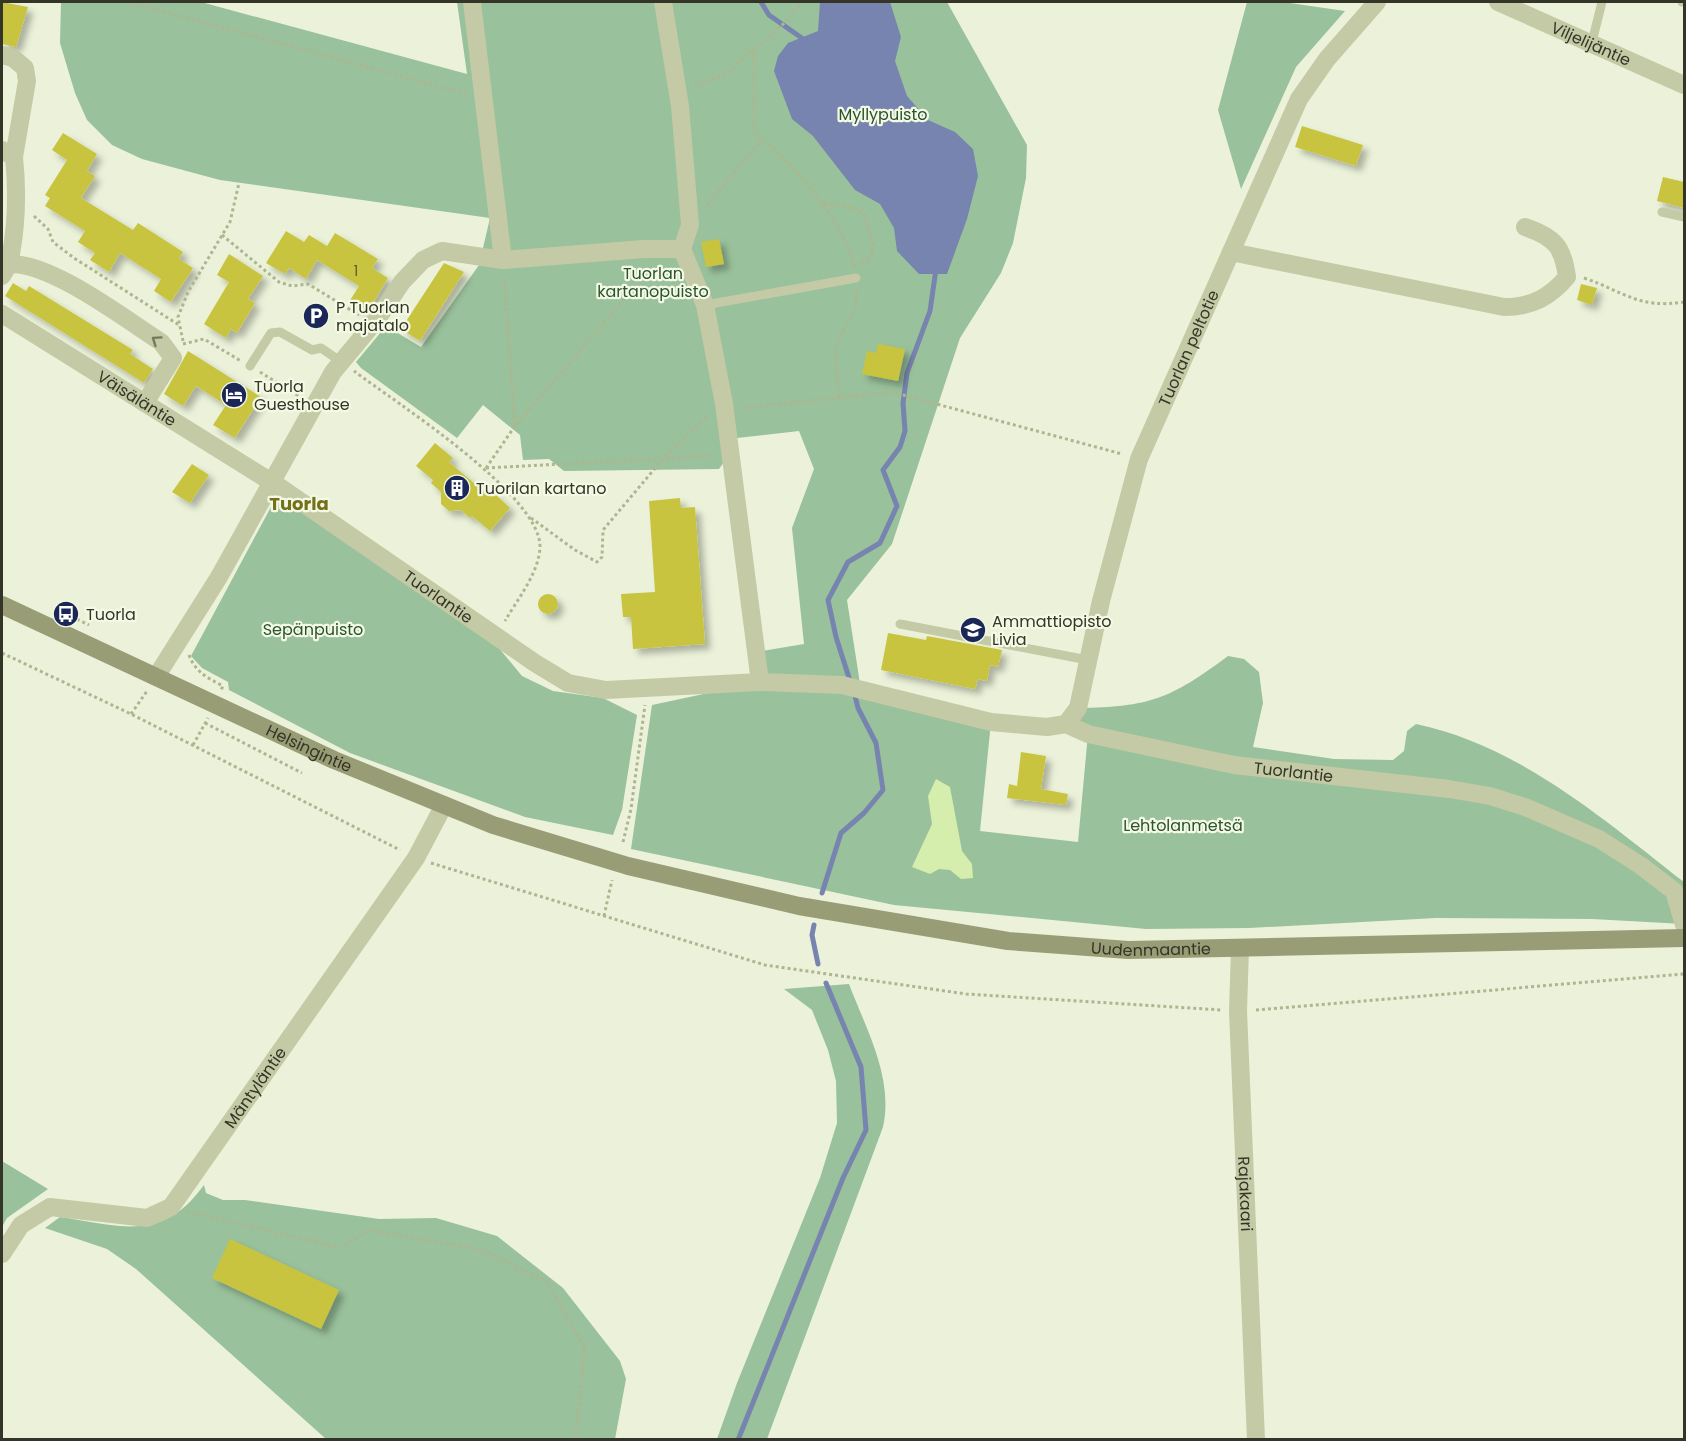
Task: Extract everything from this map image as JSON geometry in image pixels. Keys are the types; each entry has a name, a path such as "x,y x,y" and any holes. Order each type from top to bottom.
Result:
{"main road":[{"name":"Helsingintie","path":"2,605 334,760 493,825 628,866"},
{"name":"Uudenmaantie","path":"628,866 799,906 997,940 1065,947 1128,950 1684,938"}],"street":[{"path":"472,2 503,260"},
{"path":"663,2 677,91 690,225 682,249 705,305 724,404 760,682"},
{"name":"Tuorlan peltotie","path":"1066,724 1078,708 1139,459 1299,99 1326,59 1377,2"},
{"name":"Viljelijäntie","path":"1498,2 1684,85"},
{"path":"2,55 13,58 26,68 8,154 18,213 5,270"},
{"path":"1231,252 1504,307 1523,307 1554,292 1567,277 1565,259 1559,246 1545,234 1525,227"},
{"path":"156,677 182,649 333,372 374,324 402,282 423,260 442,251 503,260 644,249 682,249"},
{"path":"5,270 20,263 52,274 167,348 173,358 145,404"},
{"name":"Väisäläntie","path":"2,314 272,482"},
{"name":"Tuorlantie","path":"272,482 568,683 606,690 760,682 842,686 991,723 1047,727 1066,724 1088,734 1234,765 1337,778 1412,784 1490,796 1563,822 1599,839 1679,890 1684,925"},
{"name":"Mäntyläntie","path":"171,1208 416,858 444,805"},
{"name":"Rajakaari","path":"1240,948 1238,1011 1256,1440"},
{"path":"2,1254 21,1225 50,1207 147,1218 171,1208"}],"lane":[{"path":"1592,42 1602,2"},
{"path":"1662,212 1684,218"},
{"path":"705,305 856,278"},
{"path":"250,366 271,333 280,332 312,350 321,348 343,363"},
{"path":"900,624 1088,660"}],"path":[{"path":"128,2 483,98"},
{"path":"677,91 723,76 789,19 801,2"},
{"path":"754,48 752,116 754,132 780,154 824,204 845,240 855,266 857,304 836,352 839,396"},
{"path":"690,225 762,140"},
{"path":"184,343 178,317 188,292 230,222 239,183"},
{"path":"824,204 850,207 864,213 873,245 871,258 855,266"},
{"path":"18,213 40,220 53,242 74,258 179,325"},
{"path":"222,235 279,282 292,286 308,284 374,324"},
{"path":"503,260 515,426"},
{"path":"486,468 515,426 657,262"},
{"path":"1567,277 1601,284 1639,302 1684,302"},
{"path":"343,363 486,468 531,518 575,550 597,562 602,557 603,530 662,460 717,405 724,404 738,408 892,392 1139,459"},
{"path":"486,468 662,460 729,454"},
{"path":"498,635 536,565 540,546 531,518"},
{"path":"66,614 97,628"},
{"path":"182,649 198,671 224,686 193,745"},
{"path":"2,653 131,714 416,858 765,965 966,994 1238,1011 1684,974"},
{"path":"131,714 156,677"},
{"path":"623,842 631,809 647,689"},
{"path":"205,723 302,773"},
{"path":"604,916 613,879"},
{"path":"171,1208 340,1248 369,1230 482,1250 548,1282 585,1348 575,1440"}],"green space":[{"path":"61,2 201,2 467,74 457,2 947,2 1027,145 1026,178 1013,243 1001,273 960,338 892,544 847,600 861,690 991,722 980,831 1078,842 1088,734 1066,724 1078,708 1124,706 1158,698 1190,682 1228,656 1244,659 1259,672 1263,703 1253,747 1334,759 1393,760 1404,751 1407,731 1416,724 1490,749 1559,788 1684,882 1684,890 1675,891 1684,924 1592,919 1436,918 1249,928 1146,929 894,905 631,849 652,705 760,682 756,652 804,644 792,528 814,469 799,431 728,439 729,455 719,469 564,471 549,459 523,460 520,435 483,405 457,438 356,362 386,326 421,347 479,265 490,218 220,180 142,159 112,145 87,120 75,93 60,43"},
{"path":"1247,2 1283,2 1345,11 1296,67 1241,189 1218,110"},
{"name":"Sepänpuisto","path":"279,492 493,641 522,676 553,691 603,698 637,715 622,810 613,835 525,817 350,753 229,690 228,682 202,668 191,656"},
{"path":"849,984 882,1072 885,1090 883,1127 767,1439 717,1439 737,1383 820,1178 837,1123 836,1081 828,1050 812,1010 784,989"},
{"path":"2,1161 48,1189 7,1218 2,1227"},
{"path":"204,1185 206,1193 223,1200 245,1200 379,1219 436,1218 497,1236 563,1288 620,1361 626,1379 615,1439 326,1439 136,1269 107,1249 45,1228 60,1217 122,1226 156,1223 172,1216"}],"sand":[{"path":"936,779 950,787 962,851 972,864 973,878 961,879 950,870 939,869 930,874 912,867 932,824 928,796"}],"water":[{"path":"820,2 890,2 901,37 895,61 907,96 928,120 955,132 973,149 978,176 967,219 947,274 919,274 897,251 894,228 880,204 855,190 813,136 792,119 774,71 778,56 788,43 818,31"}],"building":[{"path":"2,2 28,7 16,47 2,44"},
{"path":"1302,126 1363,145 1356,166 1295,147"},
{"path":"63,133 97,154 87,171 95,176 81,198 133,230 138,223 183,252 179,259 193,268 171,302 154,291 161,279 120,253 109,272 90,260 95,253 78,242 85,231 45,206 50,198 45,195 67,160 52,150"},
{"path":"1663,177 1684,182 1684,208 1657,201"},
{"path":"286,231 304,242 309,235 327,246 335,233 378,259 372,268 388,278 367,313 349,302 359,286 317,260 306,279 289,268 285,274 266,263"},
{"path":"719,239 724,264 706,267 701,242"},
{"path":"229,254 263,276 248,299 255,303 237,333 231,329 226,338 204,324 229,282 217,275"},
{"path":"444,263 464,272 420,341 401,329"},
{"path":"13,283 26,291 29,286 133,350 130,354 153,369 144,383 5,296"},
{"path":"1581,284 1597,288 1592,305 1577,300"},
{"path":"878,344 905,349 898,381 862,374 867,351 876,353"},
{"name":"Tuorla Guesthouse","path":"188,351 261,397 235,438 213,425 226,405 196,386 183,406 164,394"},
{"name":"Tuorilan kartano","path":"435,443 453,458 449,462 489,496 493,492 510,508 490,531 472,516 470,518 461,510 449,511 441,504 441,492 431,483 433,480 416,466"},
{"path":"192,464 209,475 190,503 172,492"},
{"path":"680,498 681,508 695,507 705,644 633,649 631,617 623,617 621,594 655,592 649,501"},
{"path":"548,594 555,597 558,604 555,611 548,614 541,611 538,604 541,597"},
{"path":"888,633 926,640 927,636 1002,650 998,667 990,665 987,681 978,679 975,689 881,670"},
{"path":"1021,752 1046,756 1041,789 1068,794 1066,805 1007,798 1009,784 1017,786"},
{"path":"230,1239 339,1290 321,1329 212,1278"}],"waterway":[{"path":"761,2 769,15 806,41"},
{"path":"851,684 836,637 828,600 848,562 880,543 897,506 883,470 900,447 905,431 903,403 907,373 930,311 936,269"},
{"path":"822,893 841,833 864,813 883,790 876,743 858,708 854,692"},
{"path":"814,925 812,935 818,964"},
{"path":"738,1440 843,1178 866,1130 861,1067 826,983"}],"place":[{"name":"P Tuorlan majatalo","path":"316,316"},
{"name":"Tuorla Guesthouse","path":"234,395"},
{"name":"Tuorilan kartano","path":"457,488"},
{"name":"Tuorla","path":"66,614"},
{"name":"Ammattiopisto Livia","path":"973,630"}],"district":[{"name":"Tuorla","path":"299,504"}],"park label":[{"name":"Myllypuisto","path":"883,114"},
{"name":"Tuorlan kartanopuisto","path":"653,282"},
{"name":"Lehtolanmetsä","path":"1183,825"}]}
